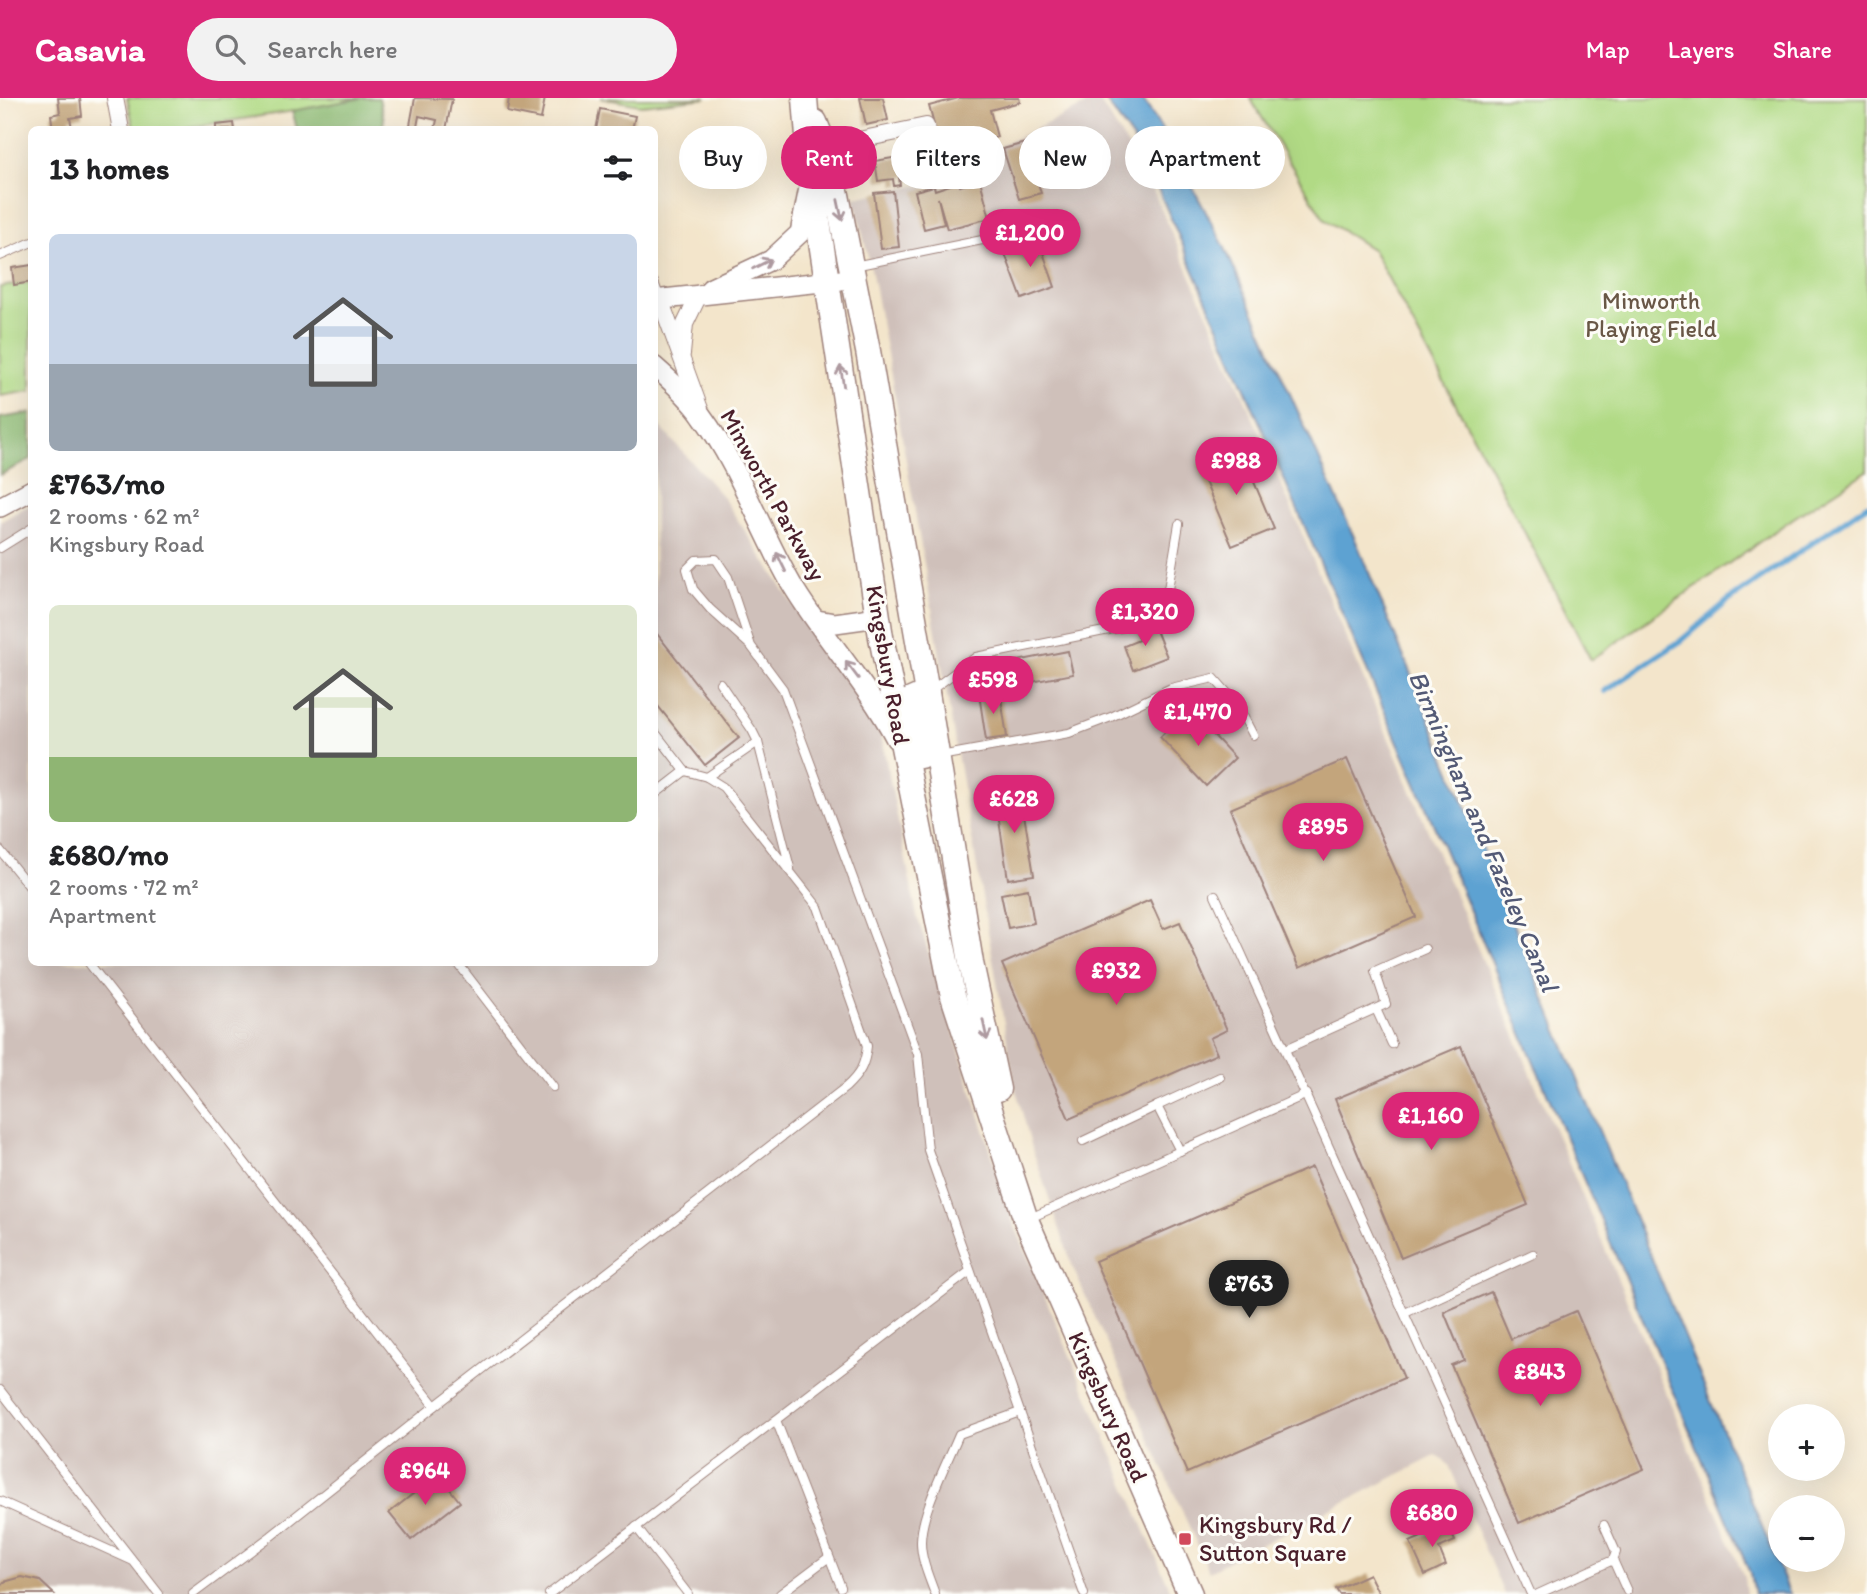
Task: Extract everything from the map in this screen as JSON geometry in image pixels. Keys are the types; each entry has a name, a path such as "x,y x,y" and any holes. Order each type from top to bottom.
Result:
{"main road":[{"name":"Kingsbury Road","path":"806,98 817,126"},
{"name":"Kingsbury Road","path":"806,98 808,126"},
{"name":"Kingsbury Road","path":"813,189 878,617 953,996 1026,1220 1190,1594"},
{"name":"Kingsbury Road","path":"834,189 853,273 874,391 971,963 1026,1220"},
{"path":"874,391 869,450 891,587 889,603 878,617"},
{"path":"886,660 927,692 911,700 946,908 953,996"}],"street":[{"path":"115,98 120,126"},
{"path":"682,360 685,324 701,293 771,260 800,233 808,189"},
{"path":"658,294 788,286 853,273"},
{"path":"658,299 702,415"},
{"name":"Minworth Parkway","path":"658,370 702,415 727,456 792,585 877,704 902,749"},
{"path":"0,507 28,492"},
{"name":"Minworth Parkway","path":"817,620 835,623 878,617"}],"lane":[{"path":"853,273 1007,235 1026,223"},
{"path":"0,256 28,244"},
{"path":"927,692 976,657 1125,627 1167,595 1180,524"},
{"path":"0,548 28,530"},
{"path":"751,646 728,577 716,559 696,560 687,569 693,589 710,609 751,646 783,689 918,1054 928,1150 1084,1594"},
{"path":"937,756 1069,733 1111,717 1171,688 1214,678 1237,704 1253,735"},
{"path":"719,683 758,743 791,873"},
{"path":"193,1594 282,1528 860,1074 866,1062 867,1046 818,907 723,787 707,777 685,771 658,736"},
{"path":"707,777 758,743"},
{"path":"658,791 685,771"},
{"path":"0,850 28,885"},
{"path":"1215,895 1531,1594"},
{"path":"1286,1049 1386,1004 1375,971 1425,949"},
{"path":"91,966 435,1406"},
{"path":"460,966 553,1087"},
{"path":"1376,1009 1392,1044"},
{"path":"1083,1141 1220,1077"},
{"path":"1026,1220 1307,1094"},
{"path":"1157,1106 1180,1151"},
{"path":"1405,1313 1533,1254"},
{"path":"549,1594 970,1271"},
{"path":"0,1390 159,1594"},
{"path":"935,1594 923,1561 921,1540 929,1509 959,1434 1020,1412"},
{"path":"776,1420 841,1587"},
{"path":"0,1501 134,1562"},
{"path":"1604,1525 1616,1552 1613,1560 1627,1591"},
{"path":"636,1527 688,1594"},
{"path":"780,1594 829,1557"},
{"path":"1538,1594 1613,1560"}],"shaded area":[{"path":"1098,99 1125,141 1125,189 1152,189 1155,195 1247,404 1744,1577 1746,1594 1504,1594 1449,1465 1437,1455 1209,1571 1073,1268 1032,1148 1015,1086 895,397 872,273 854,198 901,189 1005,189 1005,144 1019,137 1019,189 1111,189 1111,126 1042,126"},
{"path":"658,424 722,496 791,601 876,710 917,916 1013,1222 1172,1594 0,1594 0,522 28,506 28,966 658,966"}],"green space":[{"path":"127,98 362,98 196,126 133,126"},
{"path":"362,98 379,98 384,120 383,126 296,126 292,111"},
{"path":"601,98 707,98 641,105"},
{"name":"Minworth Playing Field","path":"1250,98 1867,98 1867,471 1795,517 1591,660 1373,250 1324,219 1285,155 1285,126 1267,126"},
{"path":"28,282 28,391 0,396 0,287"},
{"path":"28,413 28,461 0,475 0,418"}],"water":[{"path":"1104,98 1142,98 1160,126 1125,126 1125,128"},
{"path":"1158,189 1194,189 1224,246 1358,546 1768,1541 1768,1572 1781,1572 1790,1594 1754,1594 1750,1573 1435,828"}],"building":[{"path":"58,98 80,98 82,116 70,118 72,126 52,126 51,115 60,113"},
{"path":"415,98 452,99 447,126 436,126 437,120 419,116 417,126 410,125"},
{"path":"509,98 545,98 541,119 507,112"},
{"path":"860,98 883,98 888,120 866,125"},
{"path":"959,98 1019,98 1020,102 990,110 994,126 934,126 929,106"},
{"path":"600,109 635,116 633,126 597,126"},
{"path":"234,123 234,126 216,126"},
{"path":"1019,145 1019,189 1040,189 1041,193 1019,199 1005,148"},
{"path":"891,158 891,179 878,181 877,161"},
{"path":"982,189 990,218 947,229 938,198 944,224 924,229 915,191"},
{"path":"893,191 899,247 881,249 874,193"},
{"path":"1038,238 1055,287 1022,299 1004,251"},
{"path":"28,266 28,283 14,285 12,268"},
{"path":"1240,449 1274,529 1232,546 1198,465"},
{"path":"1153,623 1167,657 1133,670 1124,646 1139,640 1135,630"},
{"path":"658,635 739,738 705,765 658,706"},
{"path":"1068,651 1073,674 1016,685 1012,662"},
{"path":"1000,691 1007,737 986,740 979,694"},
{"path":"1189,709 1235,758 1206,786 1160,737"},
{"path":"1347,759 1416,917 1299,968 1230,809"},
{"path":"1020,790 1034,875 1008,879 995,794"},
{"path":"1028,889 1034,923 1008,928 1001,894"},
{"path":"1150,900 1163,929 1180,922 1227,1030 1210,1038 1217,1054 1069,1119 1002,964"},
{"path":"1461,1046 1528,1205 1401,1258 1335,1099"},
{"path":"1312,1167 1404,1378 1187,1473 1095,1261"},
{"path":"1491,1292 1511,1339 1576,1311 1644,1469 1519,1523 1451,1365 1464,1360 1444,1312"},
{"path":"438,1474 460,1502 411,1540 389,1513"},
{"path":"1448,1525 1455,1541 1439,1548 1446,1565 1425,1575 1410,1542"},
{"path":"1369,1574 1379,1594 1339,1594 1336,1589"},
{"path":"22,1577 40,1581 54,1594 0,1594 0,1587 4,1582"}],"waterway":[{"path":"1605,691 1682,640 1728,601 1867,505"}],"place":[{"name":"Kingsbury Rd / Sutton Square","path":"1185,1539"}],"water label":[{"name":"Birmingham and Fazeley Canal","path":"1484,831"}]}
